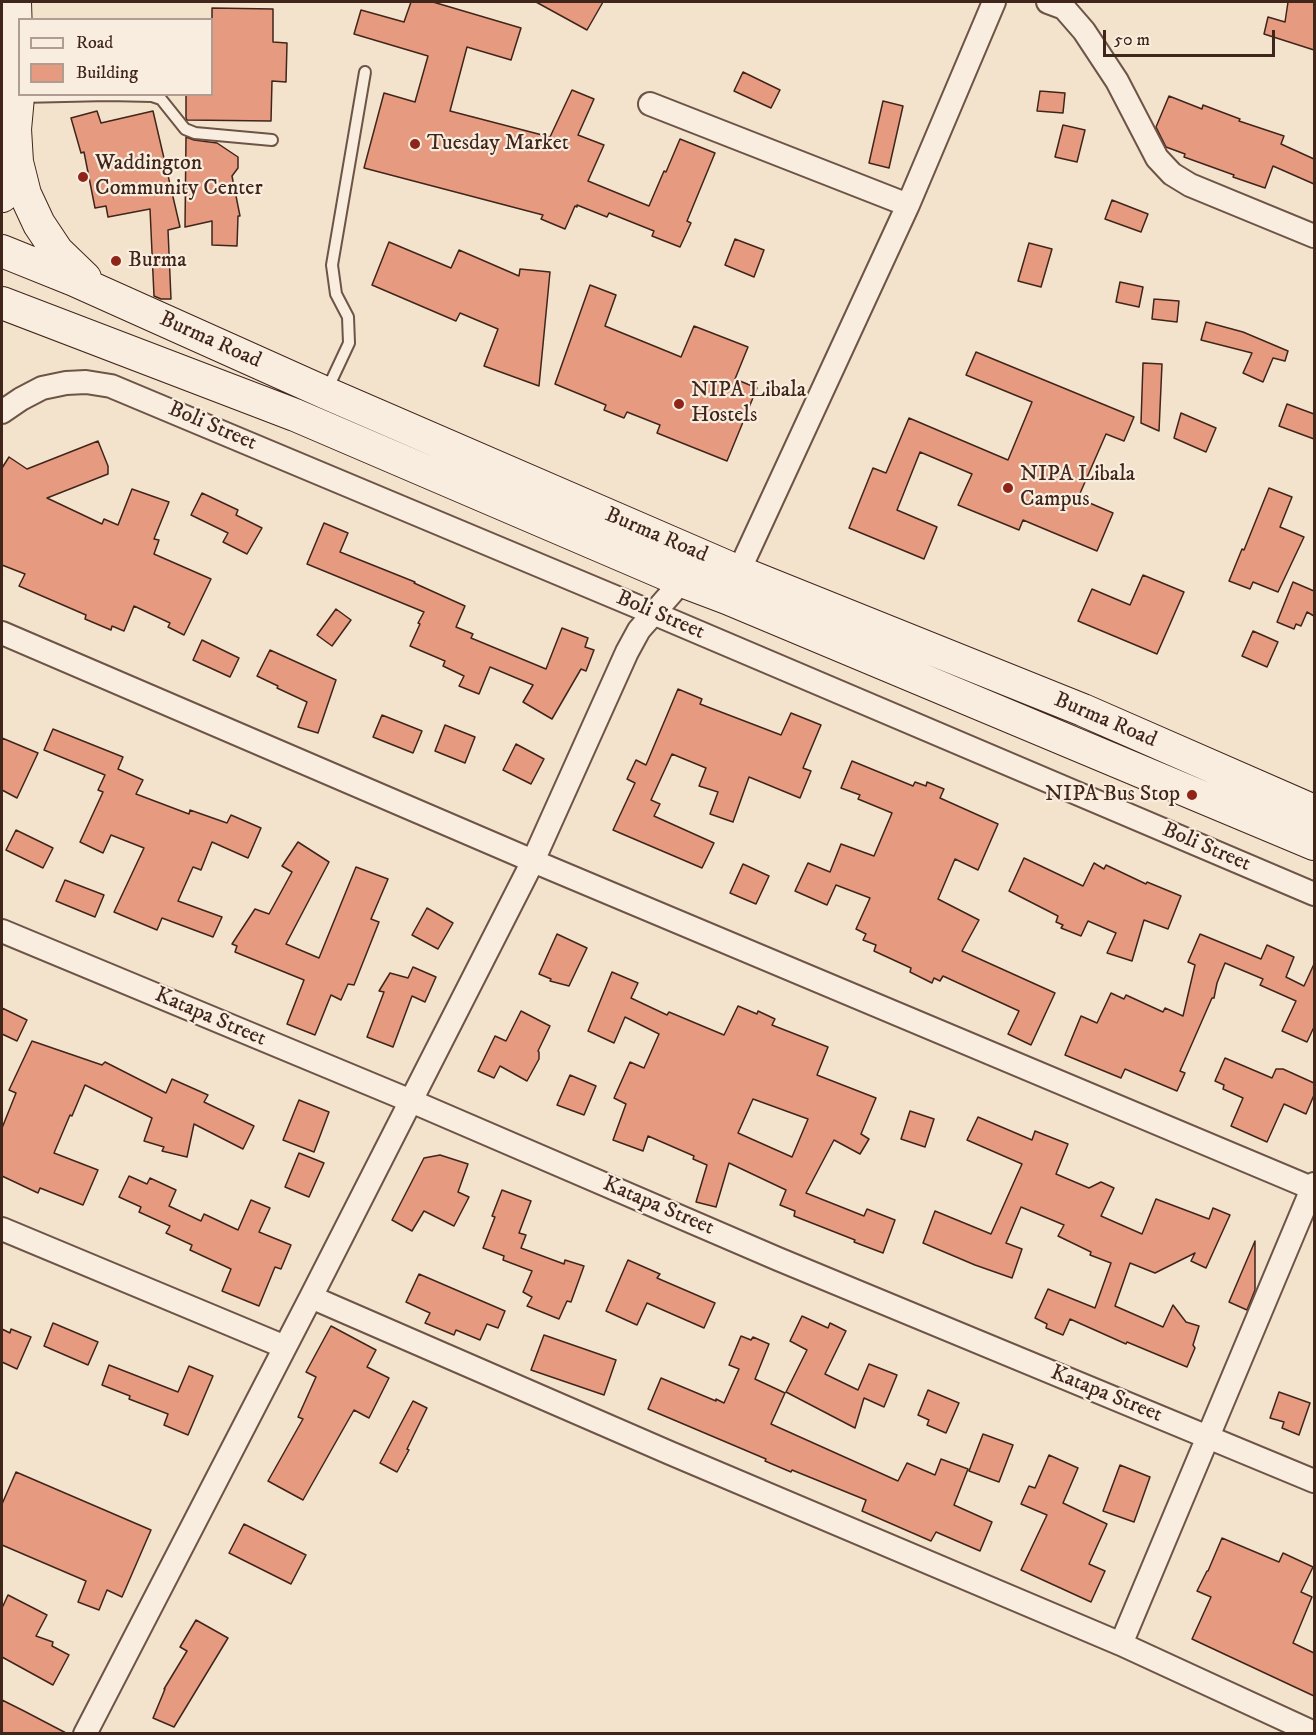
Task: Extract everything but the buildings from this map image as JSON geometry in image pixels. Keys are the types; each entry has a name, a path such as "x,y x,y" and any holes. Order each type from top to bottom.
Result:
{"main road":[{"path":"2,196 13,151 18,97 15,2"},
{"path":"15,129 17,162 25,194 39,224 57,251 72,267 106,295"},
{"name":"Burma Road","path":"2,251 326,393 732,585 1314,844"},
{"name":"Burma Road","path":"2,303 295,415 682,581 732,585 1083,710 1314,811"},
{"path":"2,321 21,319 47,321"}],"street":[{"path":"732,585 908,205 994,2"},
{"path":"1048,2 1064,8 1084,31 1117,81 1158,158 1172,174 1190,184 1314,236"},
{"path":"650,104 908,205"},
{"name":"Boli Street","path":"2,412 42,388 86,382 111,386 1314,894"},
{"path":"85,1734 532,861 627,652 639,630 682,581"},
{"path":"2,633 532,861 1314,1187 1121,1644"},
{"name":"Katapa Street","path":"2,931 411,1101 778,1259 1314,1481"},
{"path":"2,1228 285,1347"},
{"path":"310,1297 670,1453 1121,1644 1314,1733"}],"lane":[{"path":"326,393 349,343 348,317 336,294 332,265 365,72"},
{"path":"18,97 63,96"},
{"path":"152,96 161,99 185,129 195,133 272,140"}],"place":[{"name":"Tuesday Market","path":"415,144"},
{"name":"Waddington Community Center","path":"83,177"},
{"name":"Burma","path":"116,261"},
{"name":"NIPA Libala Hostels","path":"679,404"},
{"name":"NIPA Libala Campus","path":"1008,488"},
{"name":"NIPA Bus Stop","path":"1192,795"}]}
